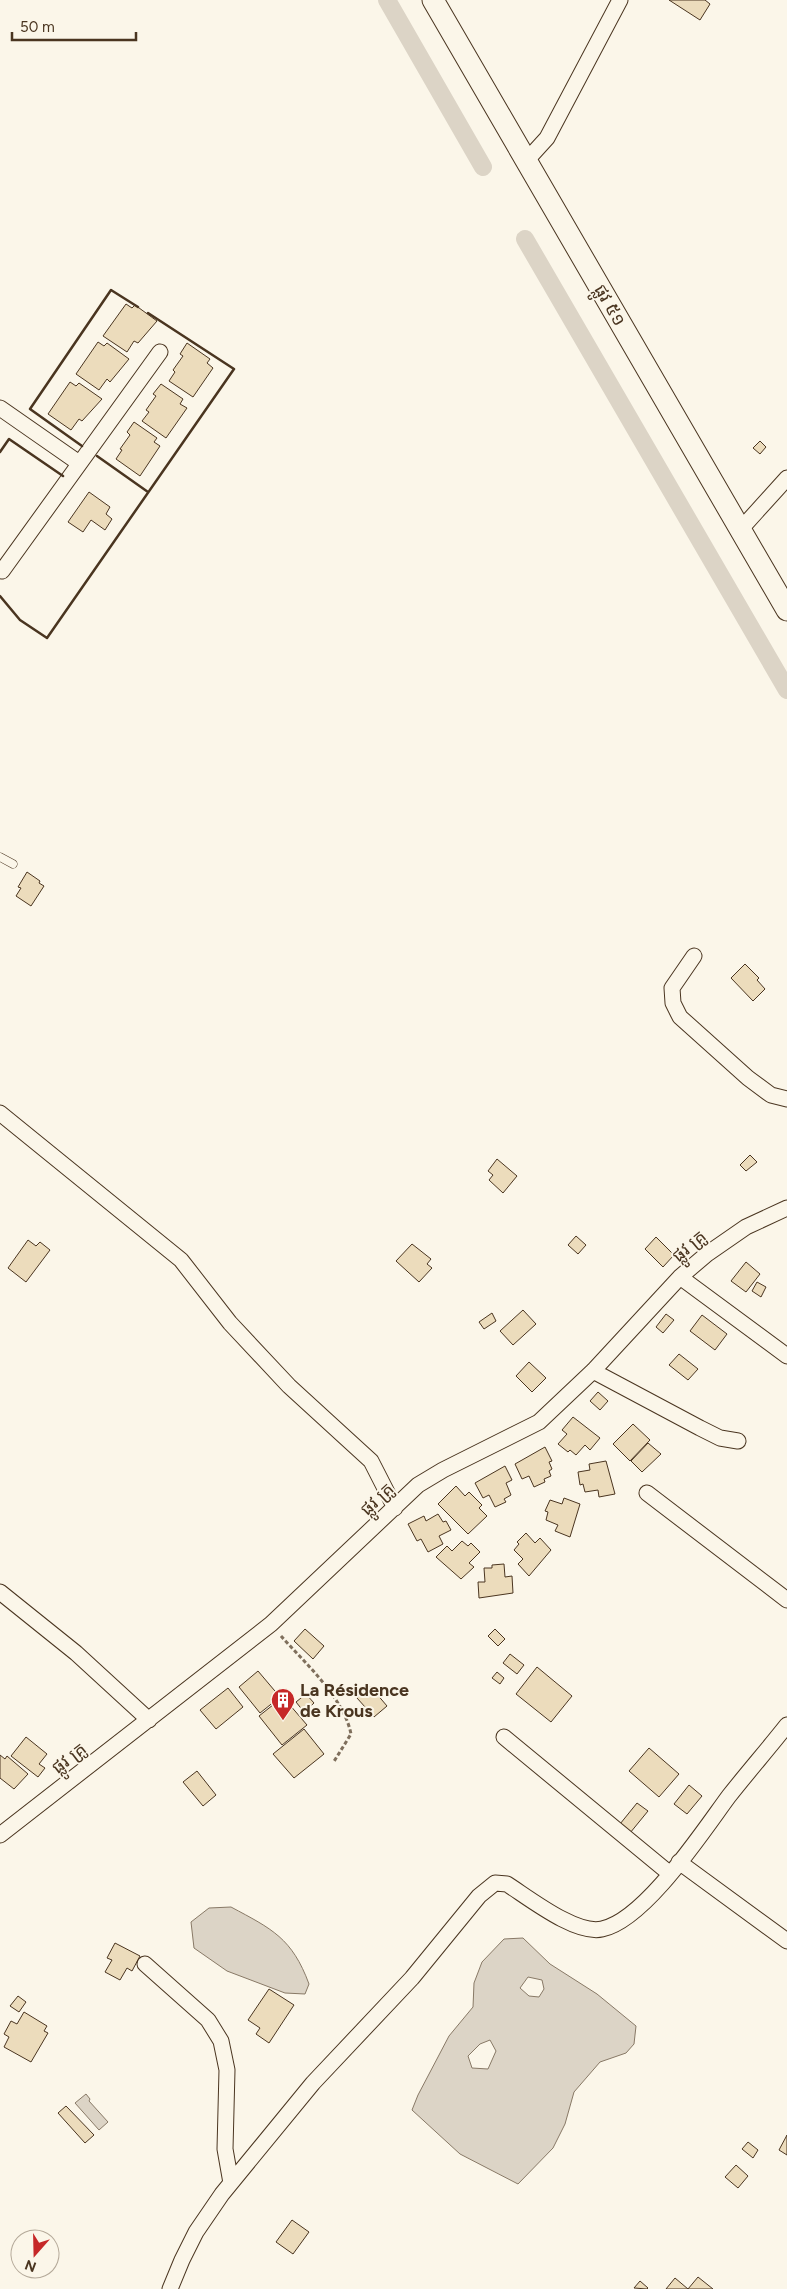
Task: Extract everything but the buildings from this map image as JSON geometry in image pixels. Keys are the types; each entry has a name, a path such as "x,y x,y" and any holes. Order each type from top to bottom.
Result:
{"main road":[{"name":"ផ្លូវ ៥១","path":"434,0 787,610"}],"street":[{"path":"526,160 547,138 620,0"},
{"path":"2,570 160,352"},
{"path":"0,408 79,464"},
{"path":"740,530 787,478"},
{"path":"694,956 672,988 673,1003 680,1017 709,1045 756,1084 771,1095 787,1099"},
{"path":"0,1113 181,1260 230,1323 289,1386 371,1461 395,1508"},
{"name":"ផ្លូវ គ្រូ","path":"0,1835 271,1624 418,1485 430,1477 540,1422 593,1370 680,1277 726,1239 746,1227 787,1208"},
{"path":"680,1277 787,1356"},
{"path":"593,1370 720,1438 738,1441"},
{"path":"647,1492 787,1600"},
{"path":"0,1592 76,1653 149,1720"},
{"path":"170,2289 196,2232 231,2183 313,2083 412,1978 479,1896 495,1883 507,1884 570,1923 584,1928 602,1929 627,1917 657,1888 787,1725"},
{"path":"504,1737 674,1867 787,1941"},
{"path":"145,1964 208,2020 221,2041 227,2070 225,2148 231,2183"}],"lane":[{"path":"0,857 13,864"}],"path":[{"path":"271,1624 336,1700 345,1714 351,1734 333,1763"}],"shaded area":[{"path":"231,1907 269,1929 288,1945 309,1984 305,1994 285,1993 227,1971 194,1948 191,1922 209,1908"},
{"path":"523,1938 550,1964 597,1994 636,2026 634,2044 626,2053 600,2062 574,2092 565,2124 553,2148 518,2184 460,2154 412,2110 449,2036 473,2007 474,1983 482,1962 504,1939","holes":["528,1977 542,1980 544,1989 539,1997 529,1996 520,1988","490,2040 496,2051 488,2069 472,2068 468,2056 480,2044"]},
{"path":"86,2094 90,2099 89,2101 108,2122 99,2130 75,2103"}],"waterway":[{"path":"387,0 483,167"},
{"path":"525,239 787,690"}],"wall":[{"path":"82,446 30,409 111,290 138,307"},
{"path":"0,596 20,620 47,638 234,369 148,313"},
{"path":"0,452 9,439 63,476"},
{"path":"97,456 148,492"}],"place":[{"name":"La Résidence de Krous","path":"283,1721"}]}
